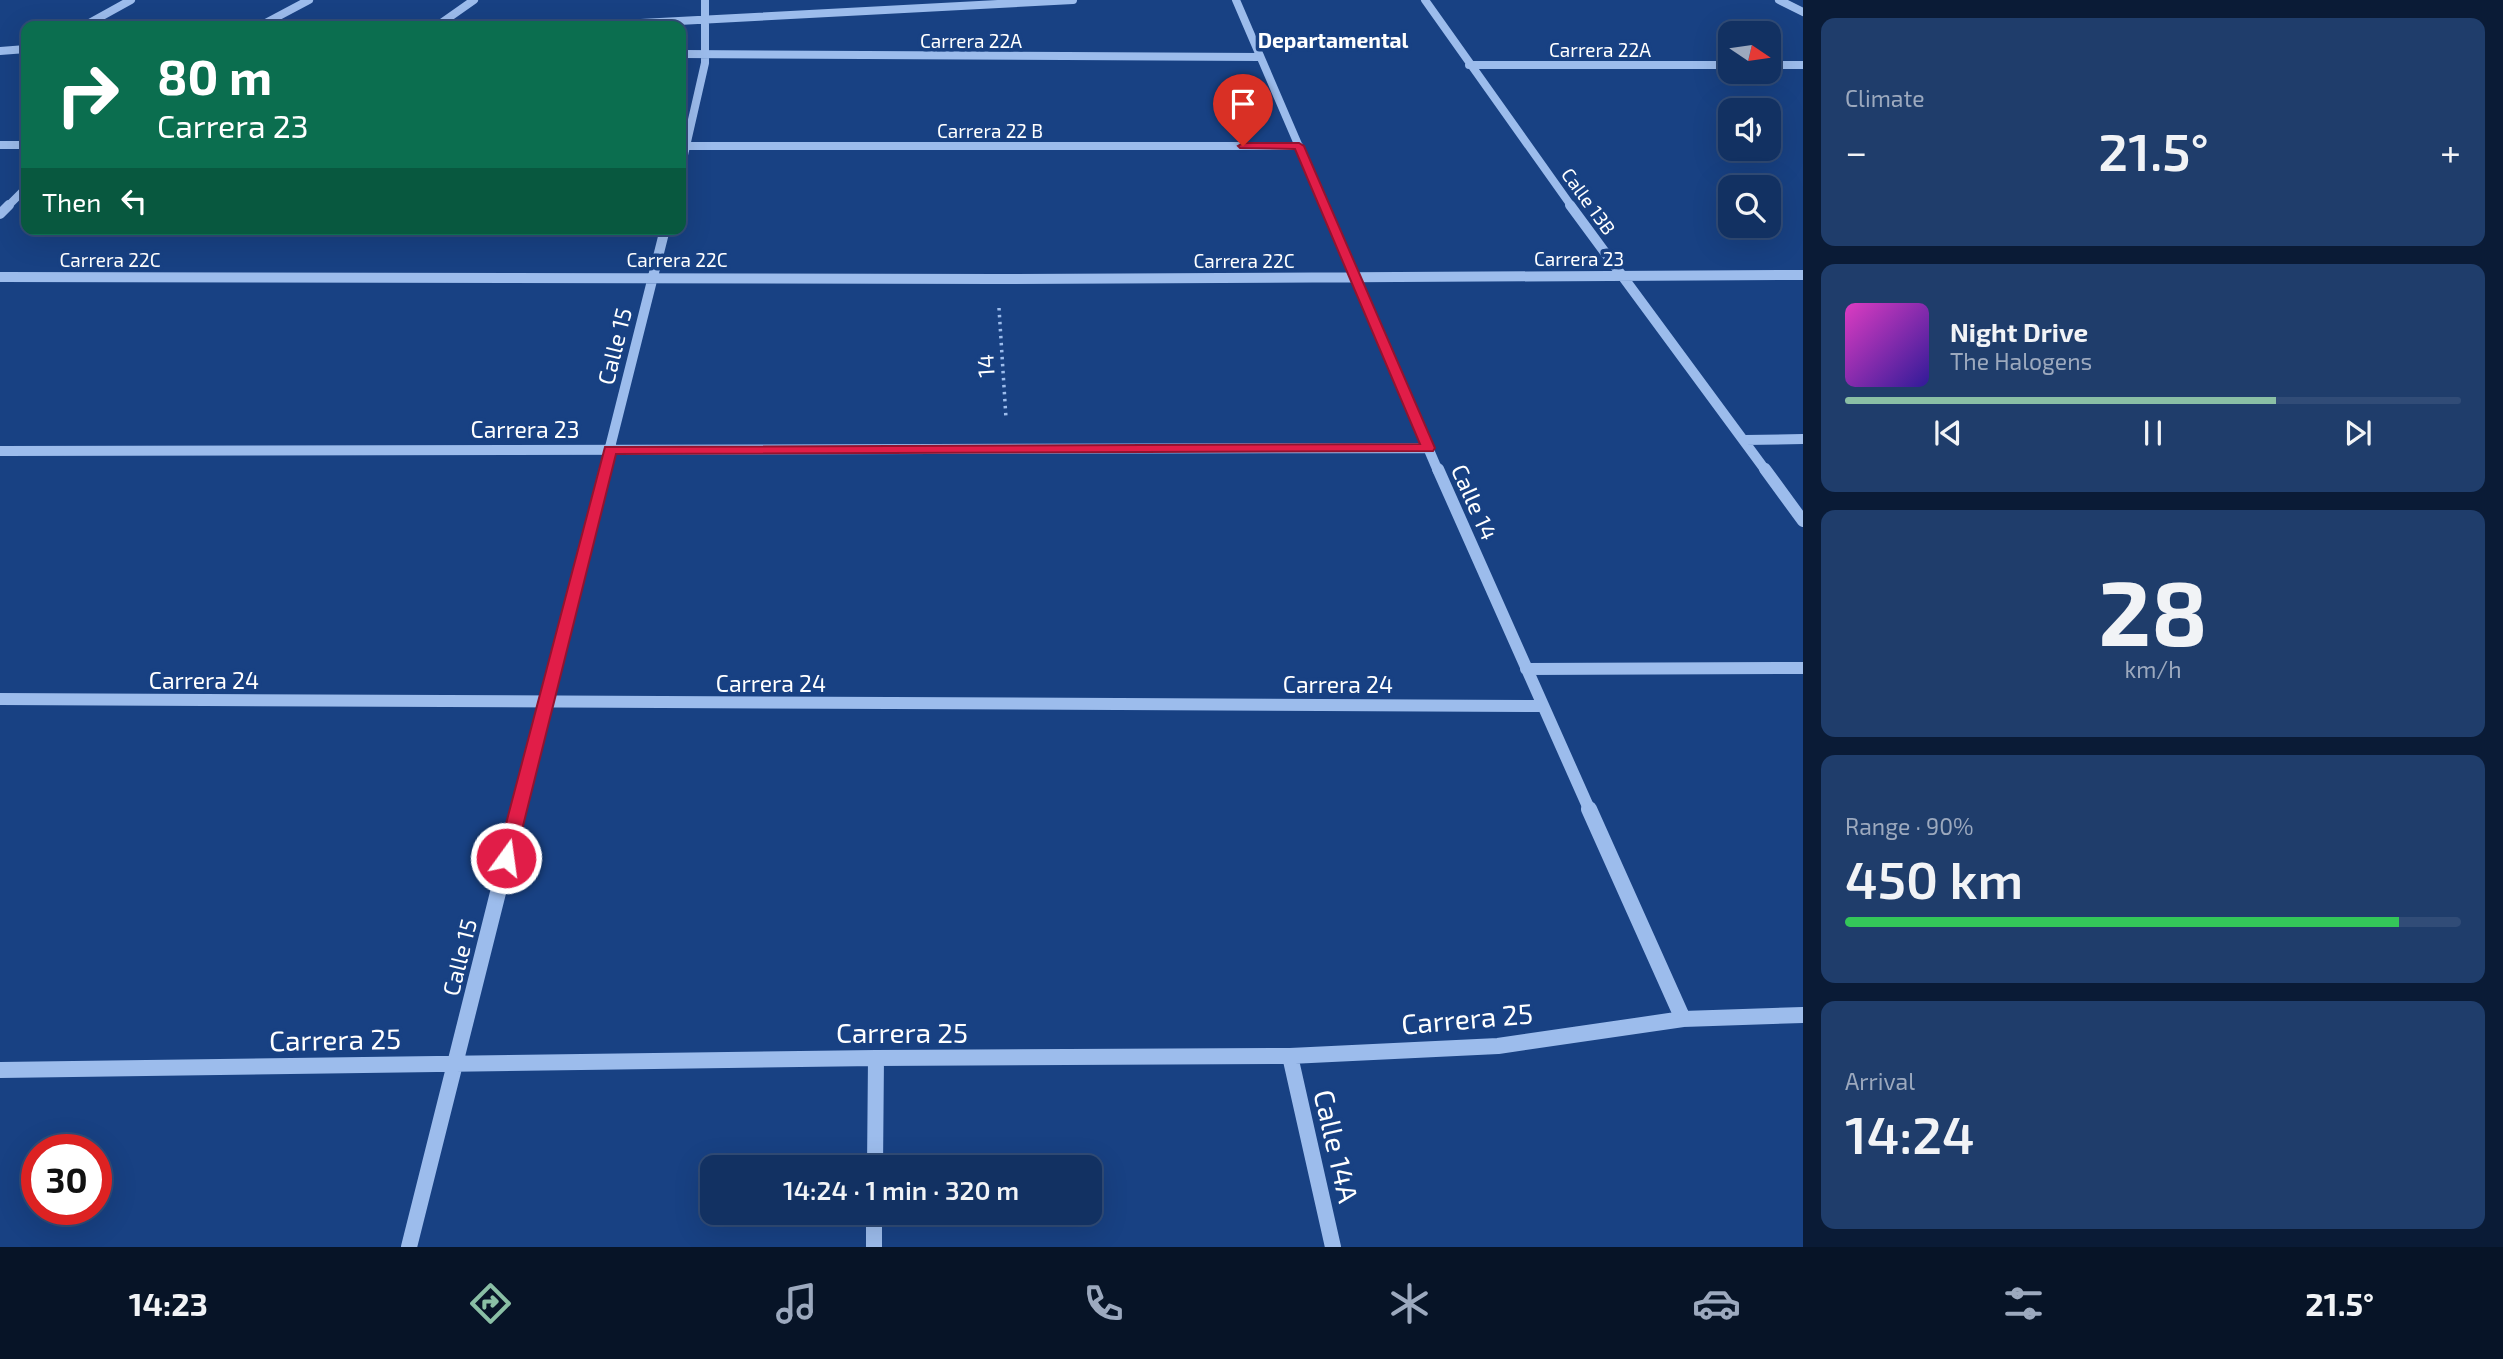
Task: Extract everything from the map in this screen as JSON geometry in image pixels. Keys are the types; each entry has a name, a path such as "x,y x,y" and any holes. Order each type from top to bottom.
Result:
{"street":[{"path":"93,21 131,0"},
{"path":"269,21 309,0"},
{"path":"444,21 474,0"},
{"path":"686,138 706,54 708,20 705,0"},
{"path":"686,21 938,4 1073,0"},
{"name":"Calle 14","path":"1236,0 1428,448 1683,1018"},
{"name":"Calle 13B","path":"1425,0 1622,276 1803,521"},
{"path":"1779,0 1803,12"},
{"path":"0,51 21,49"},
{"name":"Carrera 22A","path":"686,54 1260,57"},
{"name":"Carrera 22A","path":"1469,65 1718,65"},
{"path":"1782,65 1803,65"},
{"path":"0,145 21,145"},
{"name":"Carrera 22 B","path":"686,146 1299,146"},
{"path":"0,214 21,193"},
{"name":"Calle 15","path":"409,1247 664,235"},
{"name":"Carrera 23","path":"1355,277 1803,275"},
{"name":"Carrera 22C","path":"0,277 1355,277"},
{"path":"1745,440 1803,439"},
{"name":"Carrera 23","path":"0,451 1428,448"},
{"path":"1526,669 1803,668"},
{"name":"Carrera 24","path":"0,699 1542,706"},
{"name":"Carrera 25","path":"1,1072 876,1058 1290,1056 1498,1046 1683,1018 1803,1014"},
{"name":"Calle 14A","path":"1290,1056 1333,1247"},
{"path":"875,1155 876,1058"},
{"path":"874,1225 874,1247"}],"path":[{"name":"14","path":"997,279 1008,450"}],"district":[{"name":"Departamental","path":"1333,39"}],"route":[{"path":"506,858 610,450 1428,448 1299,146 1243,146"}]}
